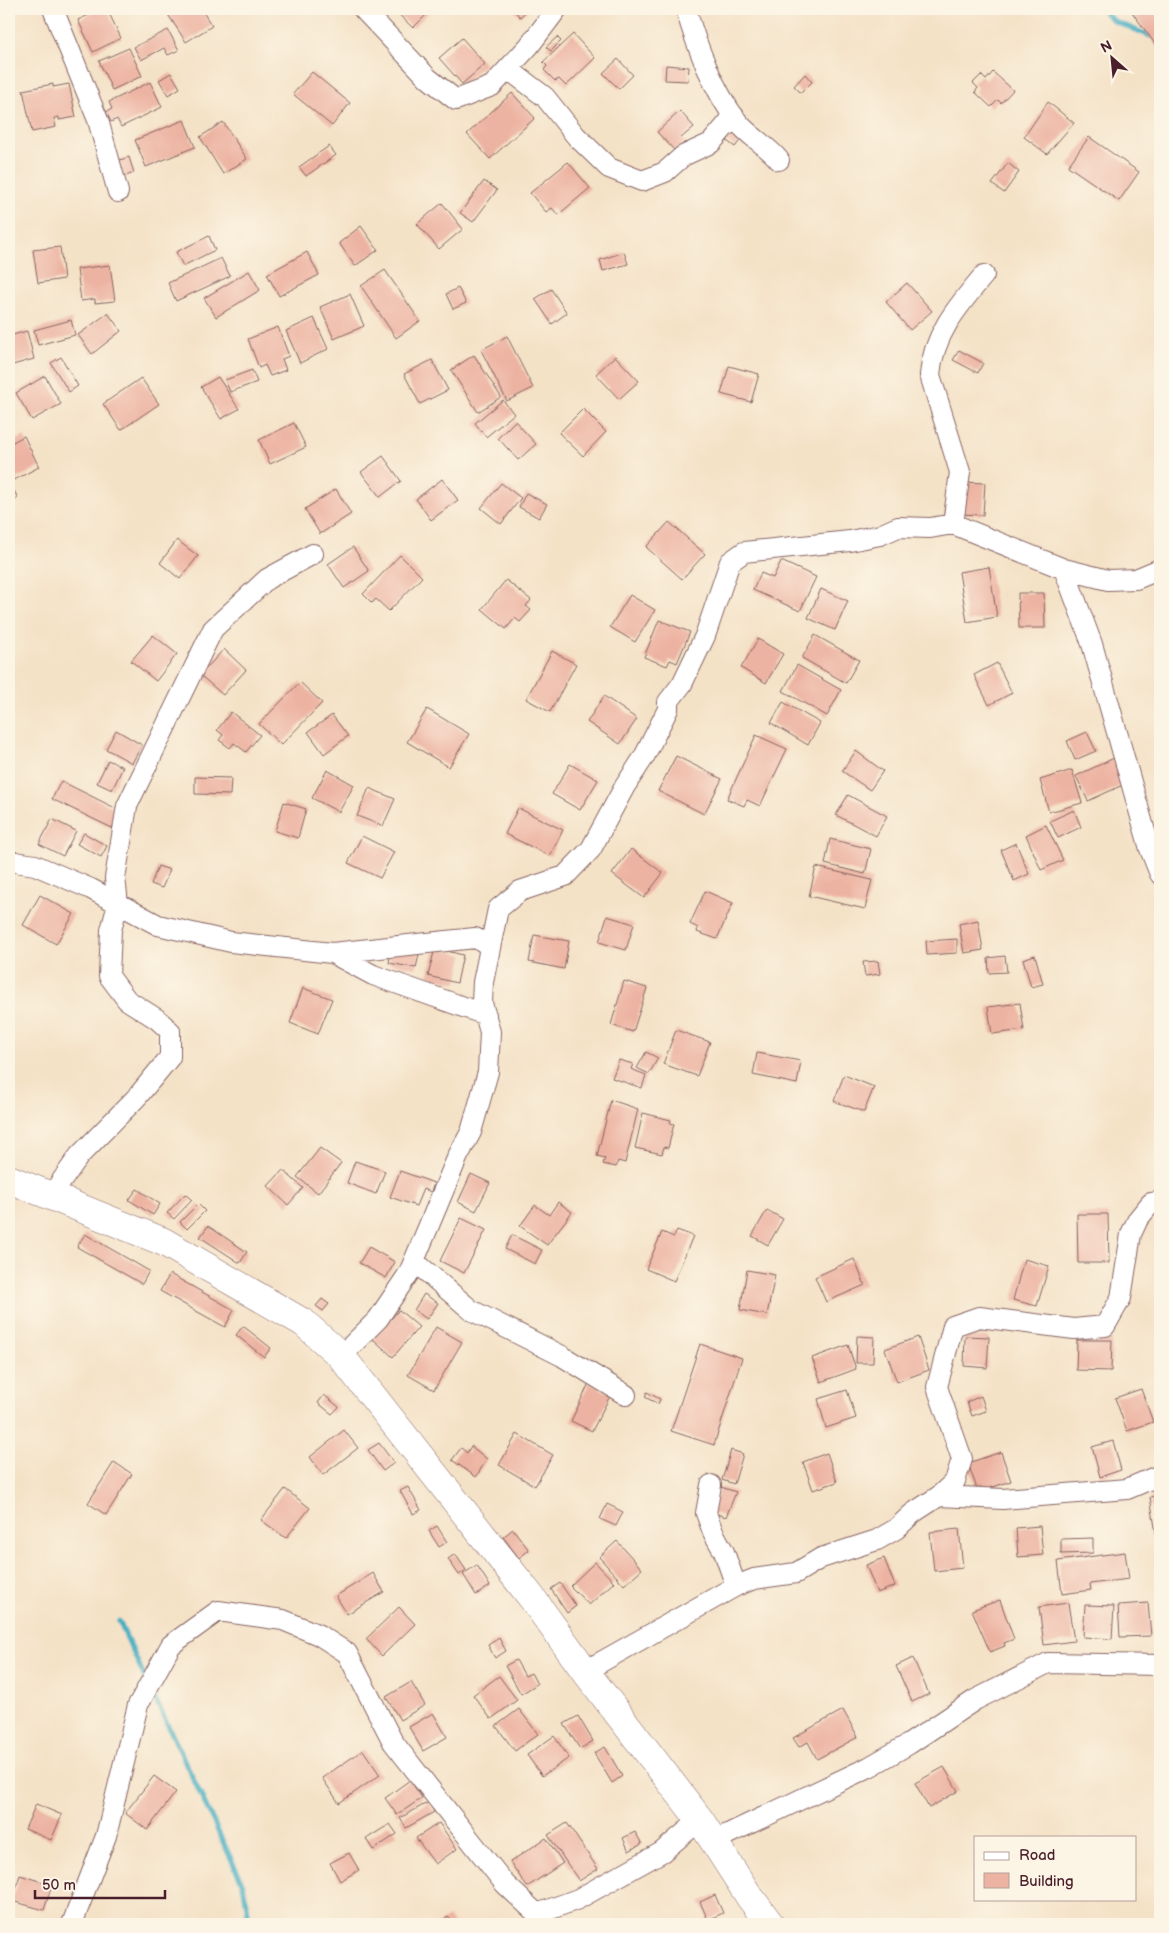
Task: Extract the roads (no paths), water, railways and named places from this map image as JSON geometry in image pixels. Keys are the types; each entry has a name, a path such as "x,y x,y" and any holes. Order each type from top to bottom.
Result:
{"street":[{"path":"53,9 98,120 118,192"},
{"path":"363,9 421,72 456,100 492,86 557,9"},
{"path":"686,9 694,37 724,100 734,116 779,160"},
{"path":"508,69 545,97 576,136 609,168 642,180 665,172 683,156 711,143 734,116"},
{"path":"953,524 960,472 930,376 931,359 954,311 984,274"},
{"path":"341,1356 378,1319 409,1273 458,1156 471,1132 488,1072 490,1032 482,1004 482,982 498,909 520,891 565,876 591,849 625,786 644,757 668,709 668,702 682,684 705,636 730,562 744,552 850,541 880,534 898,527 930,528 953,524 1064,568 1108,580 1136,579 1160,568"},
{"path":"51,1196 79,1156 137,1097 170,1057 170,1031 157,1019 127,1000 109,976 111,930 118,904 115,878 127,806 213,630 267,579 313,554"},
{"path":"1064,568 1092,644 1150,849 1160,874"},
{"path":"9,860 35,865 91,889 158,925 231,942 332,953 475,938 490,945"},
{"path":"332,953 373,975 486,1015"},
{"path":"9,1179 164,1242 304,1323 341,1356 532,1598 585,1671 707,1830 770,1924"},
{"path":"585,1671 736,1586 754,1579 796,1573 821,1558 877,1540 896,1529 913,1513 939,1496 955,1481 962,1459 937,1387 953,1326 979,1317 1074,1329 1105,1326 1121,1298 1132,1234 1138,1219 1151,1203 1160,1202"},
{"path":"414,1261 471,1310 562,1356 626,1395"},
{"path":"939,1496 1003,1499 1127,1489 1160,1475"},
{"path":"711,1485 706,1513 713,1532 724,1552 736,1586"},
{"path":"72,1924 106,1836 138,1705 171,1645 218,1611 283,1620 319,1635 347,1653 393,1742 505,1884 537,1914 578,1899 662,1852 707,1830 868,1767 909,1744 975,1700 1048,1664 1160,1666"}],"waterway":[{"path":"1101,9 1114,21 1160,40"},
{"path":"119,1621 146,1680"},
{"path":"152,1692 243,1884 250,1924"}]}
